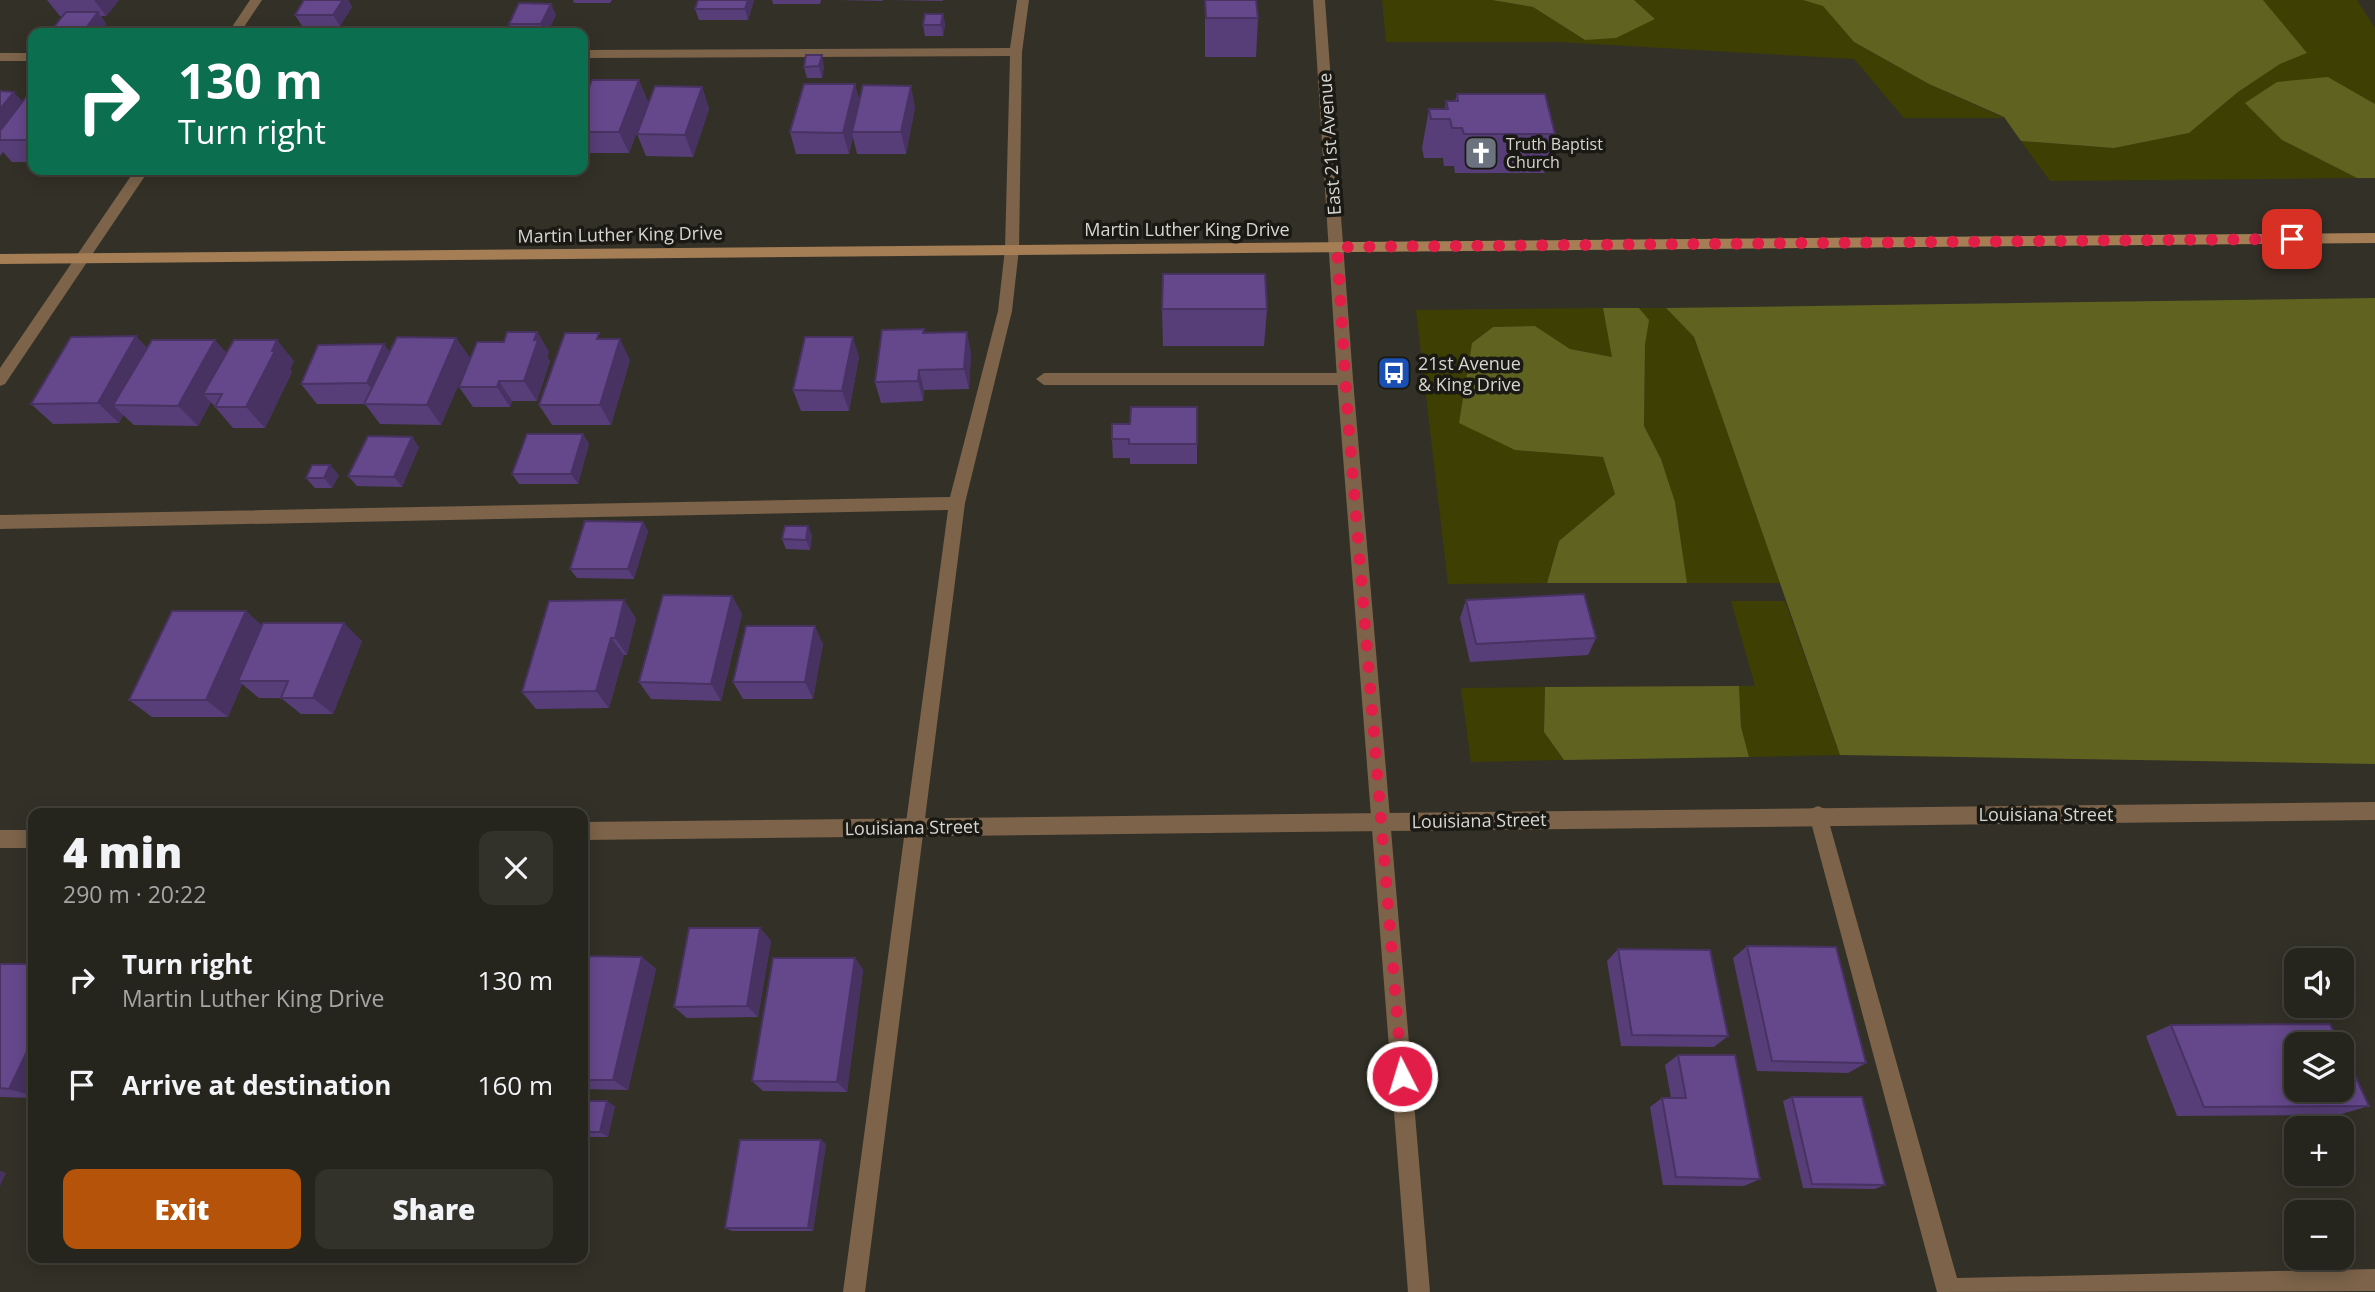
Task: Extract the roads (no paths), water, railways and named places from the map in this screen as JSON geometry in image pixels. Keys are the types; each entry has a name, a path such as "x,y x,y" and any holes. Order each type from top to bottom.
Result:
{"main road":[{"name":"Martin Luther King Drive","path":"0,259 2375,238"}],"street":[{"path":"237,28 256,0"},
{"path":"854,1292 957,503 1005,311 1012,249 1017,52 1023,0"},
{"name":"East 21st Avenue","path":"1319,0 1345,379 1419,1292"},
{"path":"588,54 1017,52"},
{"path":"0,57 28,57"},
{"path":"0,380 139,175"},
{"path":"1044,379 1345,379"},
{"path":"0,522 957,503"},
{"name":"Louisiana Street","path":"588,831 2375,811"},
{"path":"1818,816 1949,1291 2375,1280"},
{"path":"0,839 28,839"}],"place":[{"name":"Truth Baptist Church","path":"1481,153"},
{"name":"21st Avenue & King Drive","path":"1394,373"}]}
